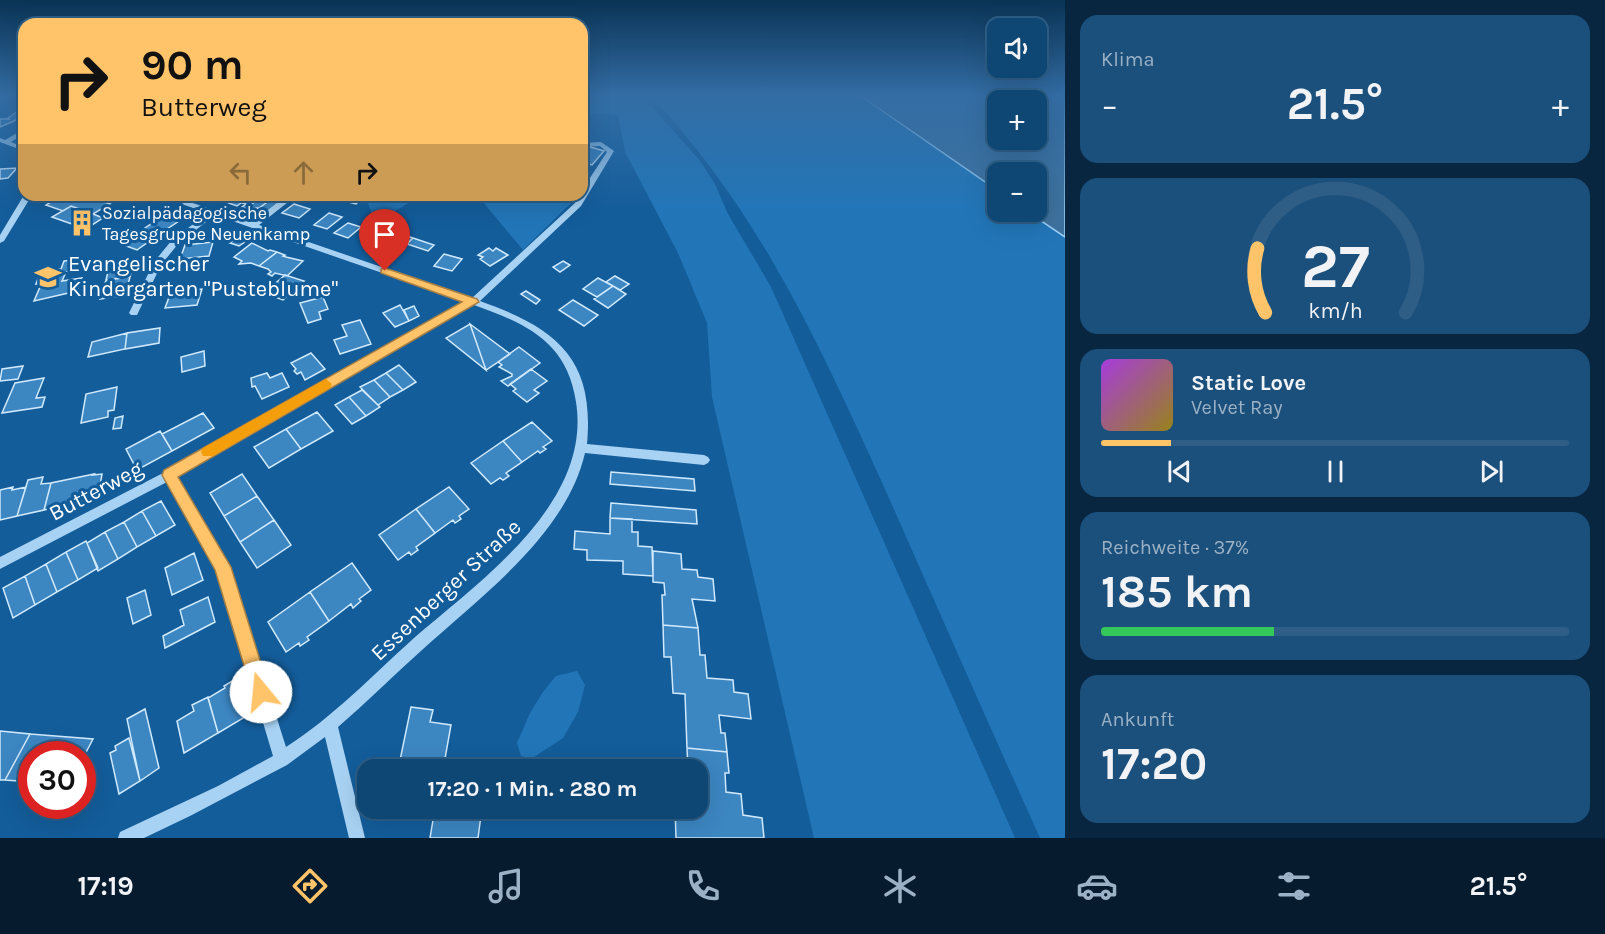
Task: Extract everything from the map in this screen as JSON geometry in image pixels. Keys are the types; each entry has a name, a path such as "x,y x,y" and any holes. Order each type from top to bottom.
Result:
{"street":[{"path":"3,141 18,134"},
{"path":"3,141 18,147"},
{"name":"Butterweg","path":"588,145 601,144 610,151 604,164 588,183"},
{"path":"0,241 24,201"},
{"name":"Essenberger Straße","path":"126,838 201,804 282,759 330,725 531,540 572,480 583,438 580,387 570,363 553,342 526,324 473,302 254,225 178,201"},
{"path":"254,225 285,201"},
{"name":"Butterweg","path":"0,563 169,475 437,320 473,302 579,201"},
{"path":"134,313 157,264 175,242 214,212"},
{"path":"580,448 704,460"},
{"path":"169,475 223,567 282,759"},
{"path":"330,725 357,838"}],"shaded area":[{"path":"621,133 676,133 701,162 715,184 728,214 771,287 1015,838 814,838 712,397 707,323 678,253 625,152"},
{"path":"683,133 915,133 987,183 987,222 1043,222 1065,237 1065,838 1040,838 839,389 786,286 725,187"},
{"path":"915,133 987,133 987,150 1047,150 1047,133 1065,133 1065,237 1043,222 1047,222 1047,162 987,162 987,183"},
{"path":"367,201 412,201 390,214 372,213"},
{"path":"482,201 573,201 572,202 523,250"},
{"path":"577,671 585,685 578,712 563,738 531,759 521,756 517,743 530,713 556,676"}],"building":[{"path":"588,146 604,151 592,165 588,164"},
{"path":"17,168 8,178 0,179 0,169"},
{"path":"52,201 102,201 110,204 93,214 71,206 63,211 46,205"},
{"path":"223,201 244,201 237,206"},
{"path":"256,201 246,208 242,207 246,204 242,203"},
{"path":"256,201 269,201 259,208 246,208"},
{"path":"269,201 281,201 268,211 255,211"},
{"path":"294,204 310,209 299,218 282,213"},
{"name":"Sozialpädagogische Tagesgruppe Neuenkamp","path":"71,206 103,218 86,229 52,217"},
{"path":"329,213 342,217 327,229 314,225"},
{"path":"163,216 179,221 158,235 142,230"},
{"path":"348,223 361,227 348,238 334,233"},
{"path":"384,229 413,238 400,250 371,241"},
{"path":"142,230 158,235 137,250 121,244"},
{"path":"242,234 252,237 239,246 230,243"},
{"path":"413,238 434,245 428,251 407,244"},
{"path":"213,242 209,256 180,259 185,245"},
{"path":"252,243 268,251 277,252 259,266 251,263 239,264 242,261 234,257"},
{"path":"489,248 493,251 496,248 508,255 490,266 480,259 483,257 478,255"},
{"path":"277,252 285,255 283,256 303,261 287,276 275,273 272,276 268,274 271,272 268,269 259,266"},
{"path":"444,254 462,259 452,271 434,266"},
{"path":"83,259 79,270 66,272 62,281 82,278 77,291 34,301 40,287 54,286 56,281 36,284 41,271 61,269 64,261"},
{"path":"134,259 130,277 106,280 110,263"},
{"path":"563,261 570,265 560,272 553,267"},
{"path":"285,275 304,281 283,300 264,293"},
{"path":"615,276 629,284 620,290 606,282"},
{"path":"130,277 125,295 100,299 106,280"},
{"path":"598,278 613,286 597,297 583,289"},
{"path":"613,286 626,294 608,308 594,299"},
{"path":"202,289 197,305 165,308 171,292"},
{"path":"526,291 540,300 536,304 521,294"},
{"path":"323,297 328,309 319,312 321,319 308,323 300,303"},
{"path":"573,300 598,315 584,326 559,310"},
{"path":"400,305 409,321 395,327 383,313"},
{"path":"414,306 419,316 409,321 404,310"},
{"path":"360,320 371,344 340,354 334,340 347,336 342,325"},
{"path":"470,324 486,370 446,338"},
{"path":"470,324 510,354 486,370"},
{"path":"160,328 159,343 125,349 127,333"},
{"path":"127,333 125,349 88,357 92,342"},
{"path":"519,347 540,363 508,386 501,381 512,374 499,367 502,365 498,362"},
{"path":"204,351 205,366 182,372 181,357"},
{"path":"311,353 325,369 305,380 301,372 297,374 294,371 296,369 291,363"},
{"path":"399,365 416,382 403,390 386,373"},
{"path":"23,366 18,379 0,381 2,369"},
{"path":"531,369 547,381 534,390 539,393 527,402 513,391 516,389 510,384"},
{"path":"267,373 270,378 282,373 289,387 262,399 255,386 252,387 251,378"},
{"path":"386,373 403,390 390,397 374,380"},
{"path":"44,378 36,398 45,397 42,407 2,413 15,383"},
{"path":"374,380 390,397 378,405 360,387"},
{"path":"117,387 114,410 108,411 108,417 81,423 86,394"},
{"path":"362,390 380,407 366,416 349,397"},
{"path":"349,397 366,416 352,424 335,405"},
{"path":"317,412 333,431 301,449 286,429"},
{"path":"203,413 214,428 172,451 162,434"},
{"path":"123,416 121,428 113,429 115,418"},
{"path":"532,422 552,441 543,447 546,449 540,453 538,451 522,462 503,441"},
{"path":"286,429 301,449 269,468 254,447"},
{"path":"160,431 172,451 137,470 126,449"},
{"path":"503,441 522,462 506,473 509,476 503,480 500,478 491,484 471,463"},
{"path":"611,472 694,479 695,491 610,484"},
{"path":"102,474 98,498 44,510 51,483"},
{"path":"242,474 257,496 224,516 210,493"},
{"path":"43,477 41,484 51,483 44,510 17,516 28,480"},
{"path":"13,487 12,490 26,487 17,516 0,520 0,490"},
{"path":"449,487 469,509 459,516 461,519 455,523 453,520 435,533 416,509"},
{"path":"257,496 274,520 240,542 224,516"},
{"path":"161,501 175,525 156,536 142,511"},
{"path":"611,503 696,510 697,524 610,518"},
{"path":"416,509 435,533 416,547 418,550 411,555 409,552 398,560 379,535"},
{"path":"142,511 156,536 137,547 124,522"},
{"path":"610,518 632,519 632,532 638,532 638,546 652,547 653,576 623,574 623,561 587,560 587,550 574,549 575,531 610,534"},
{"path":"274,520 291,545 257,568 240,542"},
{"path":"124,522 137,547 118,559 105,532"},
{"path":"105,532 118,559 98,571 87,543"},
{"path":"86,541 98,568 78,580 66,552"},
{"path":"653,551 681,554 682,569 697,570 698,577 713,579 715,601 692,599 698,628 663,625 664,583 653,582"},
{"path":"66,552 78,580 57,592 46,564"},
{"path":"194,553 203,580 172,595 165,568"},
{"path":"352,563 371,590 359,599 361,601 353,608 351,604 329,621 310,592"},
{"path":"46,564 57,592 35,605 25,576"},
{"path":"25,576 35,605 13,618 3,588"},
{"path":"145,590 151,615 133,624 127,598"},
{"path":"310,592 329,621 307,637 309,640 300,646 299,643 286,652 268,622"},
{"path":"208,597 215,622 165,648 163,636 184,625 180,610"},
{"path":"663,625 698,628 700,655 705,655 707,678 733,680 734,692 748,694 751,719 719,715 721,733 725,733 727,752 687,748 685,694 673,693 671,657 664,657"},
{"path":"234,680 245,717 218,733 208,698"},
{"path":"208,697 218,733 184,753 177,721 194,711 192,705"},
{"path":"411,707 433,710 430,722 451,725 445,759 400,759"},
{"path":"145,709 159,768 140,781 127,719"},
{"path":"0,731 30,734 26,741 18,741 18,756 5,780 0,780"},
{"path":"30,734 93,739 92,741 26,741"},
{"path":"129,738 140,781 119,794 110,753 116,750 115,746"},
{"path":"687,748 727,752 729,773 725,773 726,792 741,794 743,815 762,818 764,838 676,838 675,819 708,819 708,759 688,759"},
{"path":"18,756 18,781 5,780"},
{"path":"433,819 481,819 478,838 430,838"}],"slow traffic":[{"path":"208,452 326,384"}],"place":[{"name":"Sozialpädagogische Tagesgruppe Neuenkamp","path":"82,223"},
{"name":"Evangelischer Kindergarten \"Pusteblume\"","path":"48,277"}],"route":[{"path":"261,692 223,567 169,475 437,320 473,302 385,271"}]}
